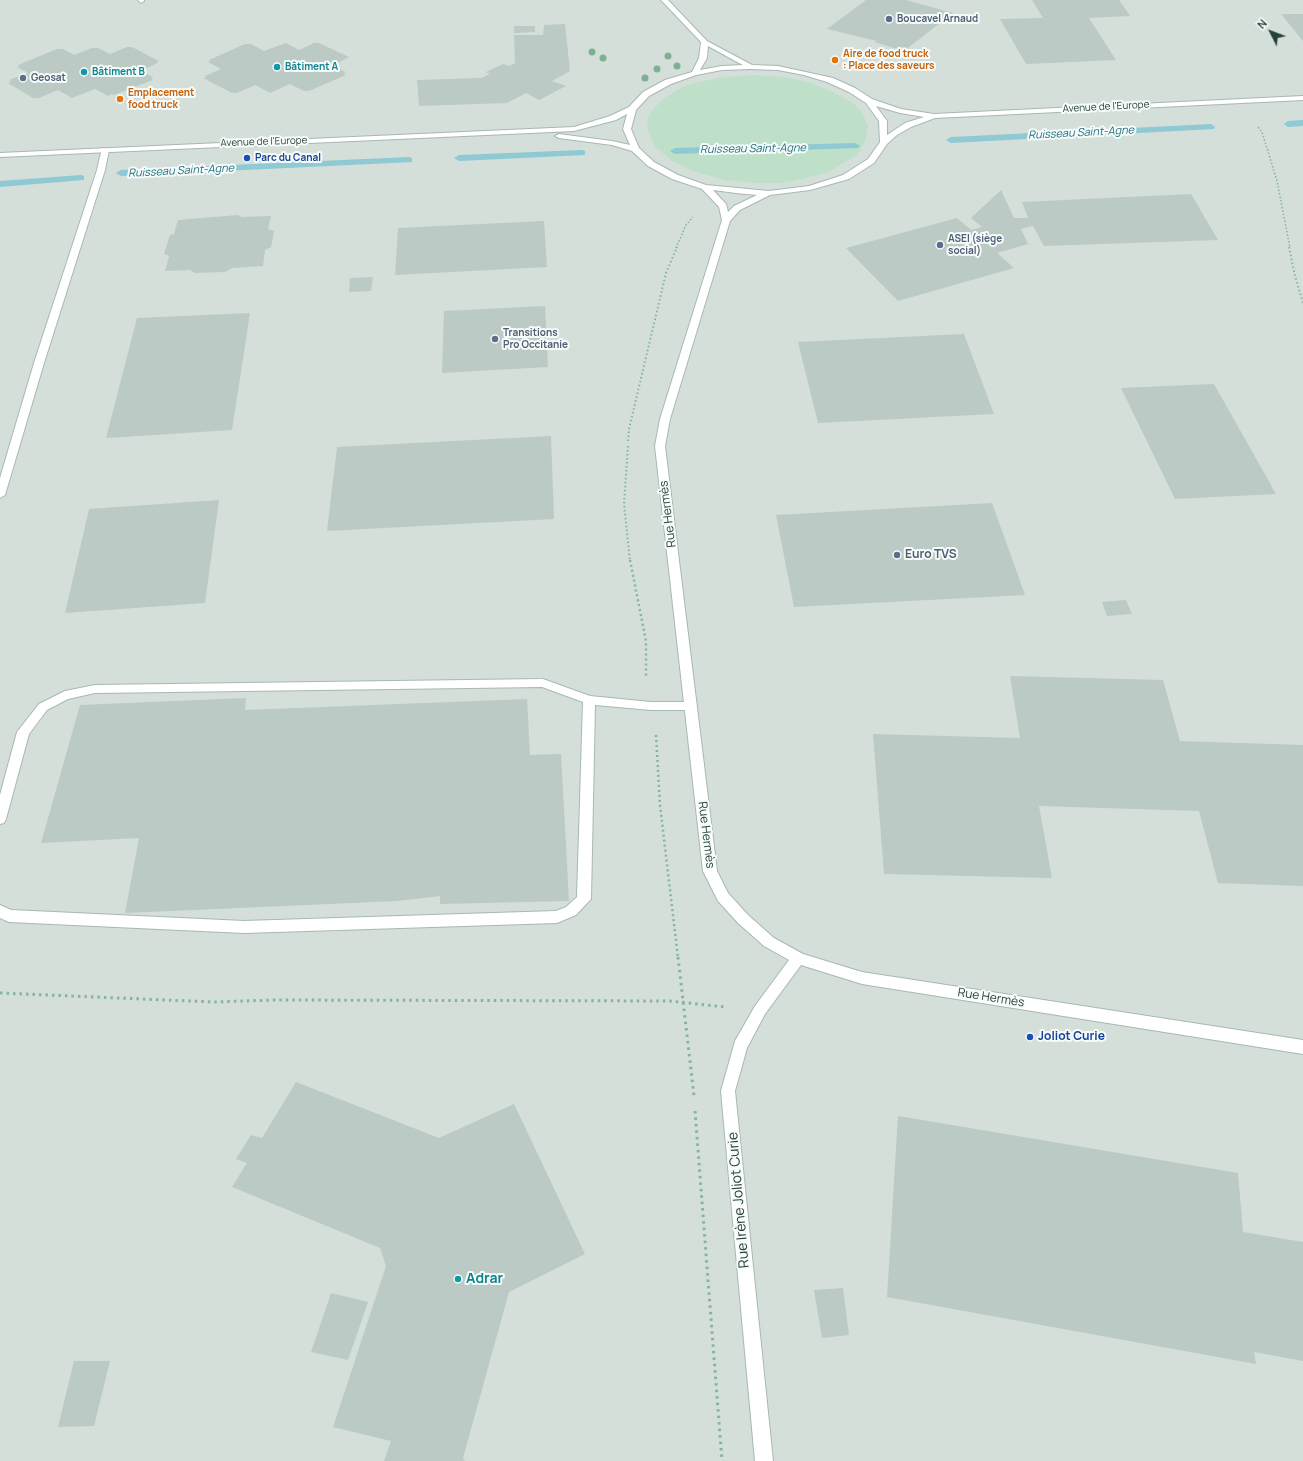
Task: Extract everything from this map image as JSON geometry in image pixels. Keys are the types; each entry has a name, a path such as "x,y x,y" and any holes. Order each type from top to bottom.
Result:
{"street":[{"path":"664,0 705,42 742,61 750,67"},
{"path":"695,73 703,58 705,42"},
{"path":"769,193 705,187 675,177 651,164 635,149 627,129 632,109 646,94 668,82 695,73 722,68 778,68 818,76 852,90 868,101 883,121 884,142"},
{"name":"Avenue de l'Europe","path":"868,101 900,112 934,116 1240,100 1303,100"},
{"name":"Avenue de l'Europe","path":"0,155 574,129 593,125 632,109"},
{"name":"Avenue de l'Europe","path":"769,193 810,188 846,177 871,161 884,142 894,133 908,125 934,116"},
{"name":"Avenue de l'Europe","path":"529,132 598,140 635,149"},
{"path":"0,495 39,363 101,170 105,150"},
{"path":"705,187 723,206 726,220"},
{"name":"Rue Hermès","path":"769,193 755,198 737,208 726,220 665,419 660,446 710,871 723,897 743,919 769,942 798,958 829,969 862,978 1303,1047"},
{"path":"0,819 23,732 43,707 65,695 103,689 543,683 589,700 651,706 691,706"},
{"path":"0,911 10,916 244,927 557,916 571,911 584,899 589,700"},
{"name":"Rue Irène Joliot Curie","path":"764,1461 728,1091 740,1046 760,1010 798,958"}],"path":[{"path":"1240,100 1262,132 1273,167 1295,276 1303,304"},
{"path":"0,993 213,1002 274,1000 670,1001 760,1010"}],"shaded area":[{"path":"0,0 1303,0 1303,1461 0,1461"}],"green space":[{"path":"752,75 785,77 812,83 835,93 854,104 861,111 868,126 865,141 857,155 828,172 803,179 781,183 755,183 724,180 693,171 674,162 655,147 647,129 648,119 650,113 663,99 682,87 694,83 724,77"}],"building":[{"path":"866,0 906,0 953,13 904,51 874,42 877,41 827,29"},
{"path":"1032,0 1119,0 1130,16 1089,18 1116,60 1026,64 1000,19 1043,18"},
{"path":"1281,14 1303,14 1303,41"},
{"path":"565,24 570,71 552,81 566,86 539,100 526,93 507,103 419,106 417,80 481,78 490,74 486,72 503,64 509,66 515,63 514,35 543,35 544,25"},
{"path":"514,26 535,26 535,32 514,33"},
{"name":"Bâtiment A","path":"286,43 299,50 314,43 319,43 349,57 332,66 346,72 343,74 346,75 309,91 304,91 290,84 270,93 255,85 237,93 232,93 203,78 221,69 208,62 211,61 209,60 245,44 251,44 264,51"},
{"name":"Bâtiment B","path":"127,47 132,47 159,61 156,62 158,63 140,71 153,77 151,78 153,80 114,95 112,94 108,96 95,89 72,98 58,90 39,98 33,98 8,83 11,82 9,80 28,73 17,67 20,66 18,65 57,49 63,49 74,55 92,48 98,48 110,54"},
{"name":"ASEI (siège social)","path":"1001,190 1014,218 1028,218 1022,202 1191,194 1218,240 1044,246 1033,226 1021,229 1028,244 997,253 1014,268 898,301 846,248 957,218 971,230 982,227 971,218"},
{"path":"238,215 242,217 271,216 268,229 274,231 271,247 265,250 263,266 232,268 225,272 195,273 190,270 165,271 169,256 164,254 170,235 174,234 178,220"},
{"path":"544,221 547,267 395,275 398,228"},
{"path":"373,277 371,291 349,292 350,278"},
{"name":"Transitions Pro Occitanie","path":"545,306 548,367 442,373 444,311"},
{"path":"250,313 232,430 106,438 137,318"},
{"path":"964,334 994,414 818,423 798,342"},
{"path":"1214,384 1276,494 1175,499 1121,388"},
{"path":"551,436 554,519 327,531 337,447"},
{"path":"219,500 205,603 65,613 89,509"},
{"name":"Euro TVS","path":"992,503 1025,595 794,607 776,515"},
{"path":"1126,600 1132,614 1107,616 1102,602"},
{"path":"1010,676 1163,680 1180,741 1303,745 1303,886 1218,883 1199,811 1039,806 1052,878 884,874 873,734 1020,738"},
{"path":"246,698 245,710 527,699 530,755 561,754 569,901 440,904 440,896 397,901 125,913 139,838 41,843 80,705"},
{"name":"Adrar","path":"296,1082 439,1138 514,1104 585,1254 509,1292 463,1458 465,1461 384,1461 391,1441 333,1427 386,1266 380,1248 232,1187 247,1163 236,1159 251,1135 262,1138"},
{"path":"898,1116 1238,1173 1243,1232 1303,1242 1303,1361 1254,1352 1256,1364 887,1297"},
{"path":"843,1288 849,1335 822,1338 814,1290"},
{"path":"331,1293 368,1302 348,1360 311,1352"},
{"path":"74,1361 110,1361 94,1426 58,1427"}],"waterway":[{"name":"Ruisseau Saint-Agne","path":"1288,124 1303,123"},
{"name":"Ruisseau Saint-Agne","path":"951,140 1211,127"},
{"name":"Ruisseau Saint-Agne","path":"675,151 855,146"},
{"name":"Ruisseau Saint-Agne","path":"459,158 582,153"},
{"name":"Ruisseau Saint-Agne","path":"121,173 409,160"},
{"name":"Ruisseau Saint-Agne","path":"0,184 81,178"}],"place":[{"name":"Boucavel Arnaud","path":"889,19"},
{"name":"Aire de food truck : Place des saveurs","path":"835,60"},
{"name":"Bâtiment A","path":"277,67"},
{"name":"Bâtiment B","path":"84,72"},
{"name":"Geosat","path":"23,78"},
{"name":"Emplacement food truck","path":"120,99"},
{"name":"Parc du Canal","path":"247,158"},
{"name":"ASEI (siège social)","path":"940,245"},
{"name":"Transitions Pro Occitanie","path":"495,339"},
{"name":"Euro TVS","path":"897,555"},
{"name":"Joliot Curie","path":"1030,1037"},
{"name":"Adrar","path":"458,1279"}]}
